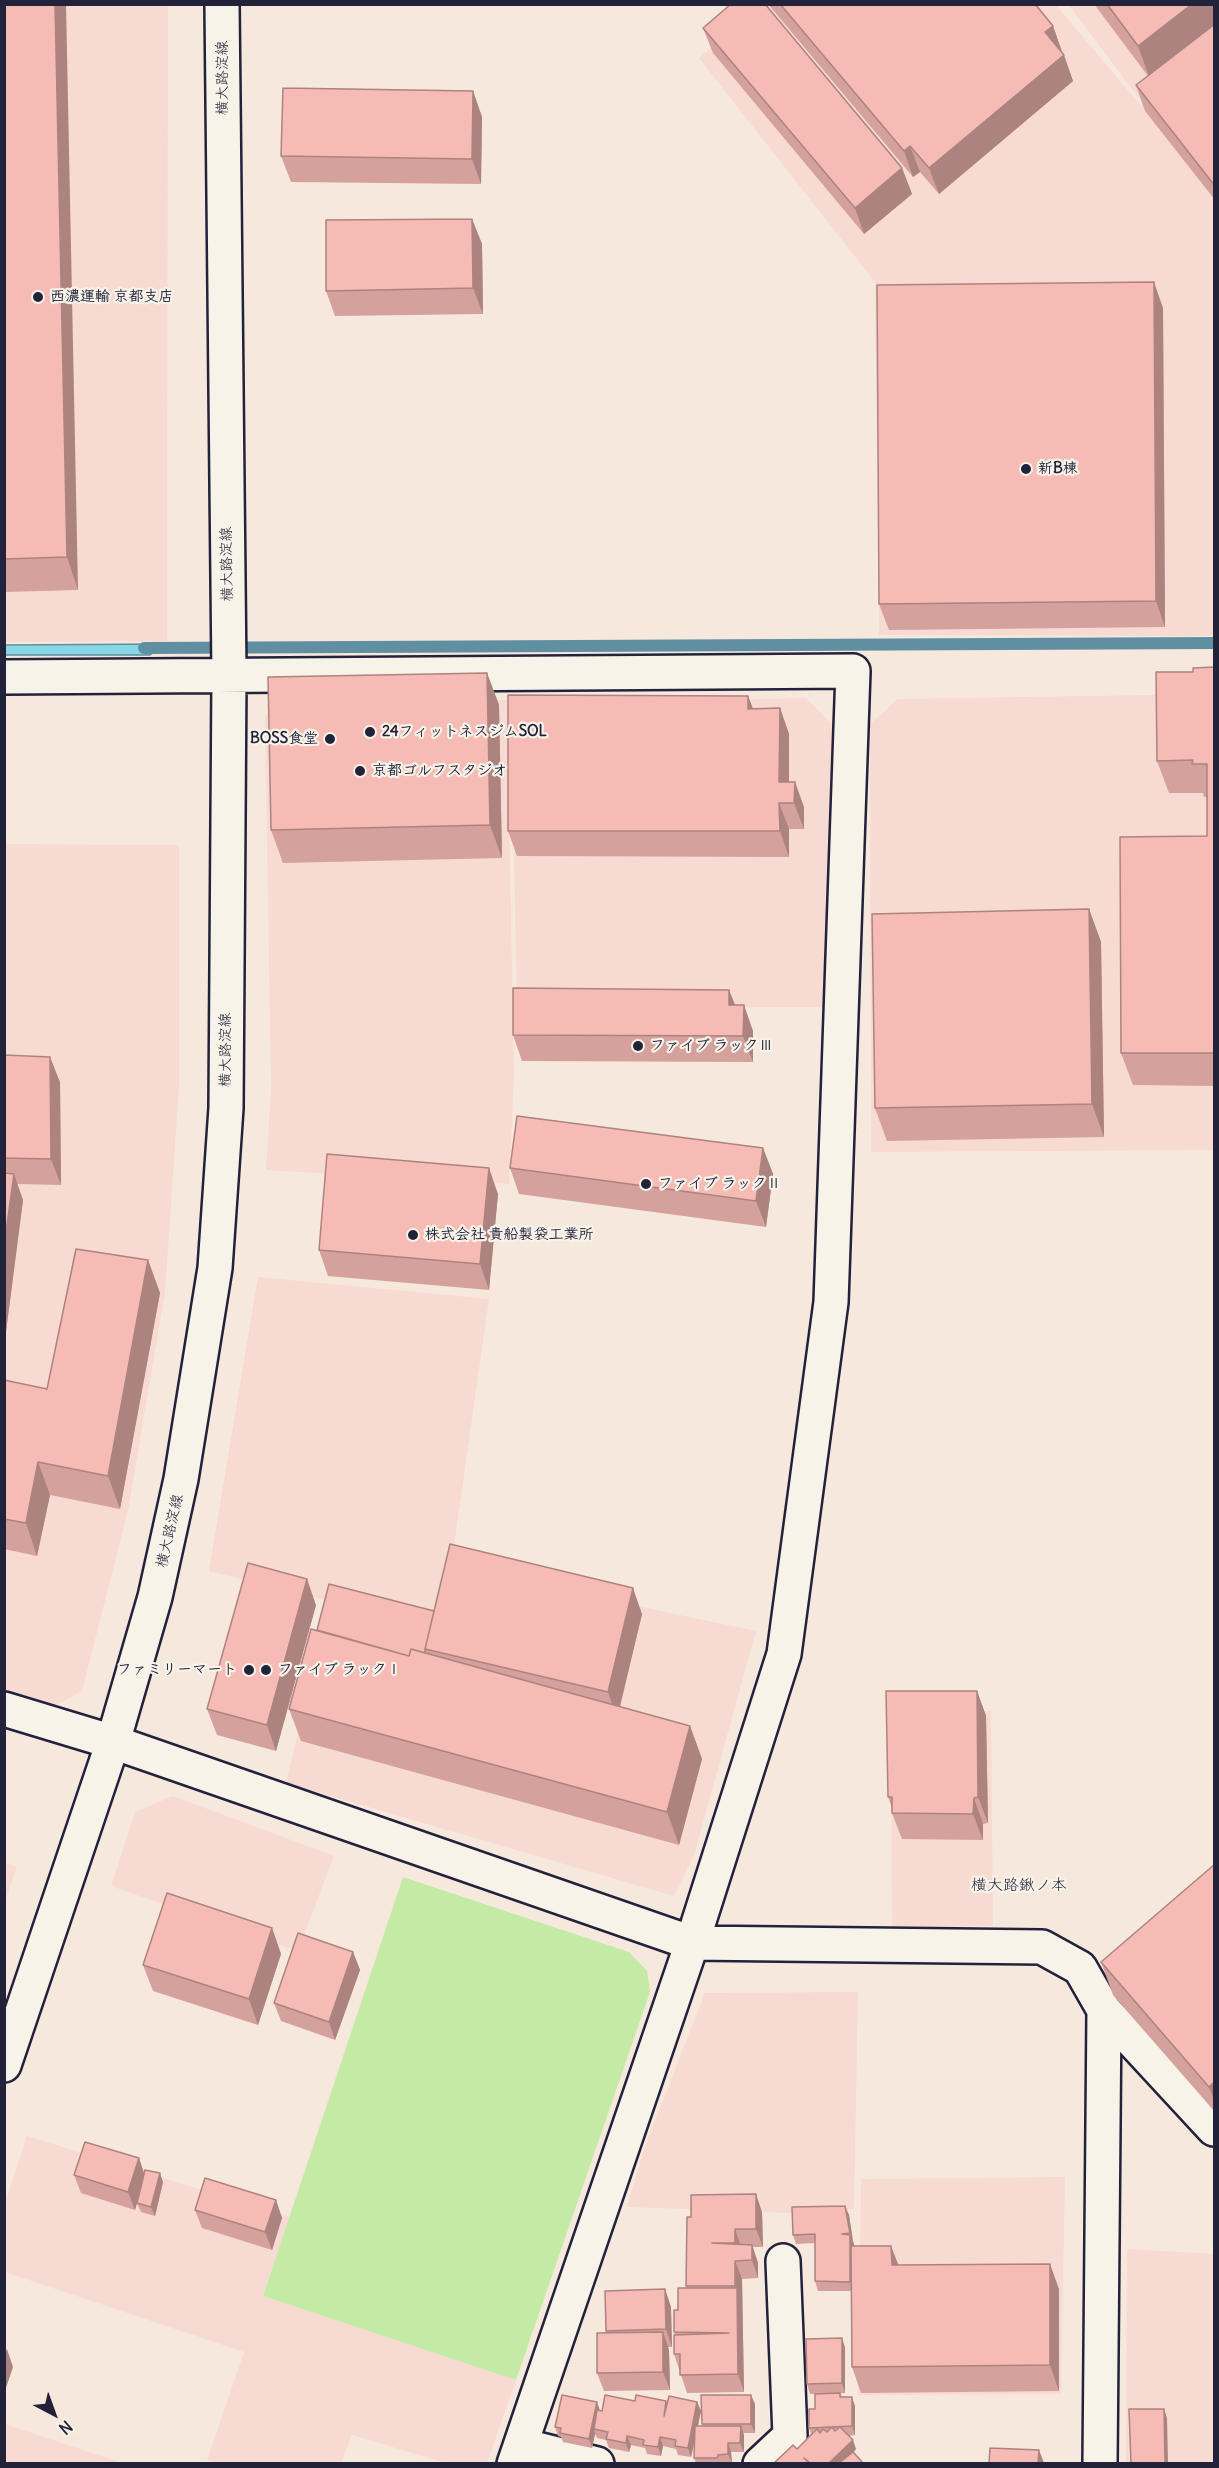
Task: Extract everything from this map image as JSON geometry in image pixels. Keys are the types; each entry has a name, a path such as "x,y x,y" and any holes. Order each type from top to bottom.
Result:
{"street":[{"name":"横大路淀線","path":"4,2065 113,1742 155,1597 182,1479 215,1269 226,1108 229,675 222,4"},
{"path":"4,676 853,671 829,1314 784,1654 692,1943 518,2454 597,2463"},
{"path":"4,1709 113,1742 692,1943 1042,1947 1080,1968 1104,2010 1215,2129"},
{"path":"1100,2463 1104,2010"},
{"path":"760,2463 790,2436 783,2262"}],"shaded area":[{"path":"4,5 168,5 167,641 5,642"},
{"path":"763,5 1056,5 1141,106 1214,47 1214,636 879,635 875,282 699,58"},
{"path":"1069,5 1214,5 1214,42 1141,101"},
{"path":"1214,694 1214,1150 871,1152 870,724 898,699"},
{"path":"806,698 835,728 831,1007 517,1007 511,704"},
{"path":"507,700 514,1078 509,1184 266,1170 271,1088 265,716 285,701"},
{"path":"5,844 179,845 179,1085 165,1293 128,1510 82,1691 54,1706 5,1691"},
{"path":"258,1277 489,1299 451,1567 756,1631 694,1855 674,1896 286,1783 330,1601 209,1571"},
{"path":"991,1711 993,1926 892,1927 891,1712"},
{"path":"173,1796 334,1856 298,1951 111,1886 135,1812"},
{"path":"4,1863 17,1867 5,1901"},
{"path":"858,1992 854,2209 794,2213 627,2207 645,2146 705,1993"},
{"path":"27,2136 290,2217 263,2296 516,2380 487,2463 446,2463 352,2435 341,2463 216,2463 207,2460 244,2352 5,2272 5,2203"},
{"path":"1065,2177 1061,2394 858,2395 861,2179"},
{"path":"1127,2249 1214,2254 1214,2463 1126,2464"},
{"path":"5,2424 122,2463 5,2463"}],"green space":[{"path":"403,1877 629,1952 647,1971 650,1992 516,2380 263,2296"}],"water":[{"path":"164,644 150,655 5,655 5,645"}],"building":[{"name":"西濃運輸 京都支店","path":"4,4 55,4 67,557 4,559"},
{"path":"731,4 765,4 902,168 855,208 703,28"},
{"path":"780,4 1035,4 1053,26 1045,32 1064,55 929,168 910,146 904,151"},
{"path":"1107,4 1192,4 1138,46"},
{"path":"1215,24 1215,186 1136,85"},
{"path":"283,88 473,91 472,159 281,156"},
{"path":"472,219 473,288 326,291 326,220"},
{"name":"新B棟","path":"1154,282 1156,601 879,604 877,285"},
{"path":"1215,667 1215,1053 1121,1053 1120,837 1207,836 1207,764 1192,764 1193,760 1157,761 1156,672 1193,672 1193,668"},
{"path":"487,673 490,825 271,830 268,677"},
{"path":"508,695 748,696 748,709 780,708 779,782 795,782 794,803 779,803 780,831 508,831"},
{"path":"1089,909 1092,1104 875,1108 872,914"},
{"path":"513,988 729,990 729,1005 744,1005 743,1036 513,1035"},
{"path":"4,1055 50,1057 51,1159 4,1158"},
{"path":"517,1116 763,1148 756,1201 510,1168"},
{"name":"株式会社 貴船製袋工業所","path":"327,1154 489,1168 480,1264 319,1250"},
{"path":"4,1173 14,1174 4,1246"},
{"path":"76,1249 148,1260 108,1476 38,1462 26,1523 4,1519 4,1380 47,1389"},
{"path":"450,1544 633,1588 608,1692 425,1649"},
{"name":"ファイブ ラックⅠ","path":"248,1563 307,1579 267,1725 207,1709"},
{"path":"329,1584 434,1611 425,1653 411,1649 409,1656 317,1630"},
{"path":"311,1629 409,1656 411,1649 690,1726 667,1812 289,1709"},
{"path":"886,1691 977,1691 978,1797 974,1798 973,1814 892,1813 892,1797 888,1797"},
{"path":"1215,1864 1215,2081 1209,2087 1101,1962"},
{"path":"167,1893 272,1928 249,1999 143,1965"},
{"path":"298,1933 353,1952 329,2022 274,2003"},
{"path":"85,2142 139,2158 128,2192 74,2175"},
{"path":"145,2170 160,2173 151,2207 137,2203"},
{"path":"205,2178 276,2200 265,2232 195,2210"},
{"path":"756,2194 756,2229 735,2229 735,2243 712,2243 752,2245 752,2260 735,2261 735,2286 686,2286 687,2217 691,2217 691,2195"},
{"path":"845,2206 850,2233 842,2234 850,2235 850,2282 815,2281 815,2234 793,2235 792,2207"},
{"path":"851,2246 891,2246 892,2265 1050,2264 1050,2365 852,2367"},
{"path":"678,2288 737,2288 738,2374 680,2375 680,2354 674,2354 674,2335 729,2333 674,2332 674,2310 678,2310"},
{"path":"665,2289 666,2329 606,2331 605,2291"},
{"path":"663,2332 663,2372 597,2373 597,2333"},
{"path":"842,2338 842,2383 807,2384 806,2339"},
{"path":"840,2393 840,2397 852,2397 852,2426 809,2428 809,2409 815,2409 815,2394"},
{"path":"562,2395 597,2402 589,2439 560,2433 561,2428 555,2427"},
{"path":"605,2395 635,2401 636,2395 666,2401 664,2416 669,2396 697,2402 688,2448 675,2446 676,2440 660,2437 658,2447 643,2445 644,2440 627,2436 626,2443 606,2439 608,2432 594,2429 597,2410 602,2411"},
{"path":"701,2395 751,2395 751,2424 702,2424"},
{"path":"1129,2409 1164,2409 1165,2463 1131,2463"},
{"path":"695,2426 741,2426 740,2443 728,2443 728,2454 718,2455 717,2458 694,2458"},
{"path":"832,2427 835,2431 840,2427 853,2440 829,2463 810,2463 804,2458 809,2463 774,2463 793,2445 797,2449 817,2429 820,2433 823,2429 827,2432"},
{"path":"990,2448 1039,2450 1038,2463 989,2463"},
{"path":"853,2452 863,2463 839,2463"}],"waterway":[{"path":"144,648 1214,643"}],"place":[{"name":"西濃運輸 京都支店","path":"38,297"},
{"name":"新B棟","path":"1026,469"},
{"name":"24フィットネスジムSOL","path":"370,732"},
{"name":"BOSS食堂","path":"330,739"},
{"name":"京都ゴルフスタジオ","path":"360,771"},
{"name":"ファイブ ラックⅢ","path":"638,1046"},
{"name":"ファイブ ラックⅡ","path":"646,1184"},
{"name":"株式会社 貴船製袋工業所","path":"413,1235"},
{"name":"ファミリーマート","path":"249,1670"},
{"name":"ファイブ ラックⅠ","path":"266,1670"}],"district":[{"name":"横大路鍬ノ本","path":"1019,1885"}]}
